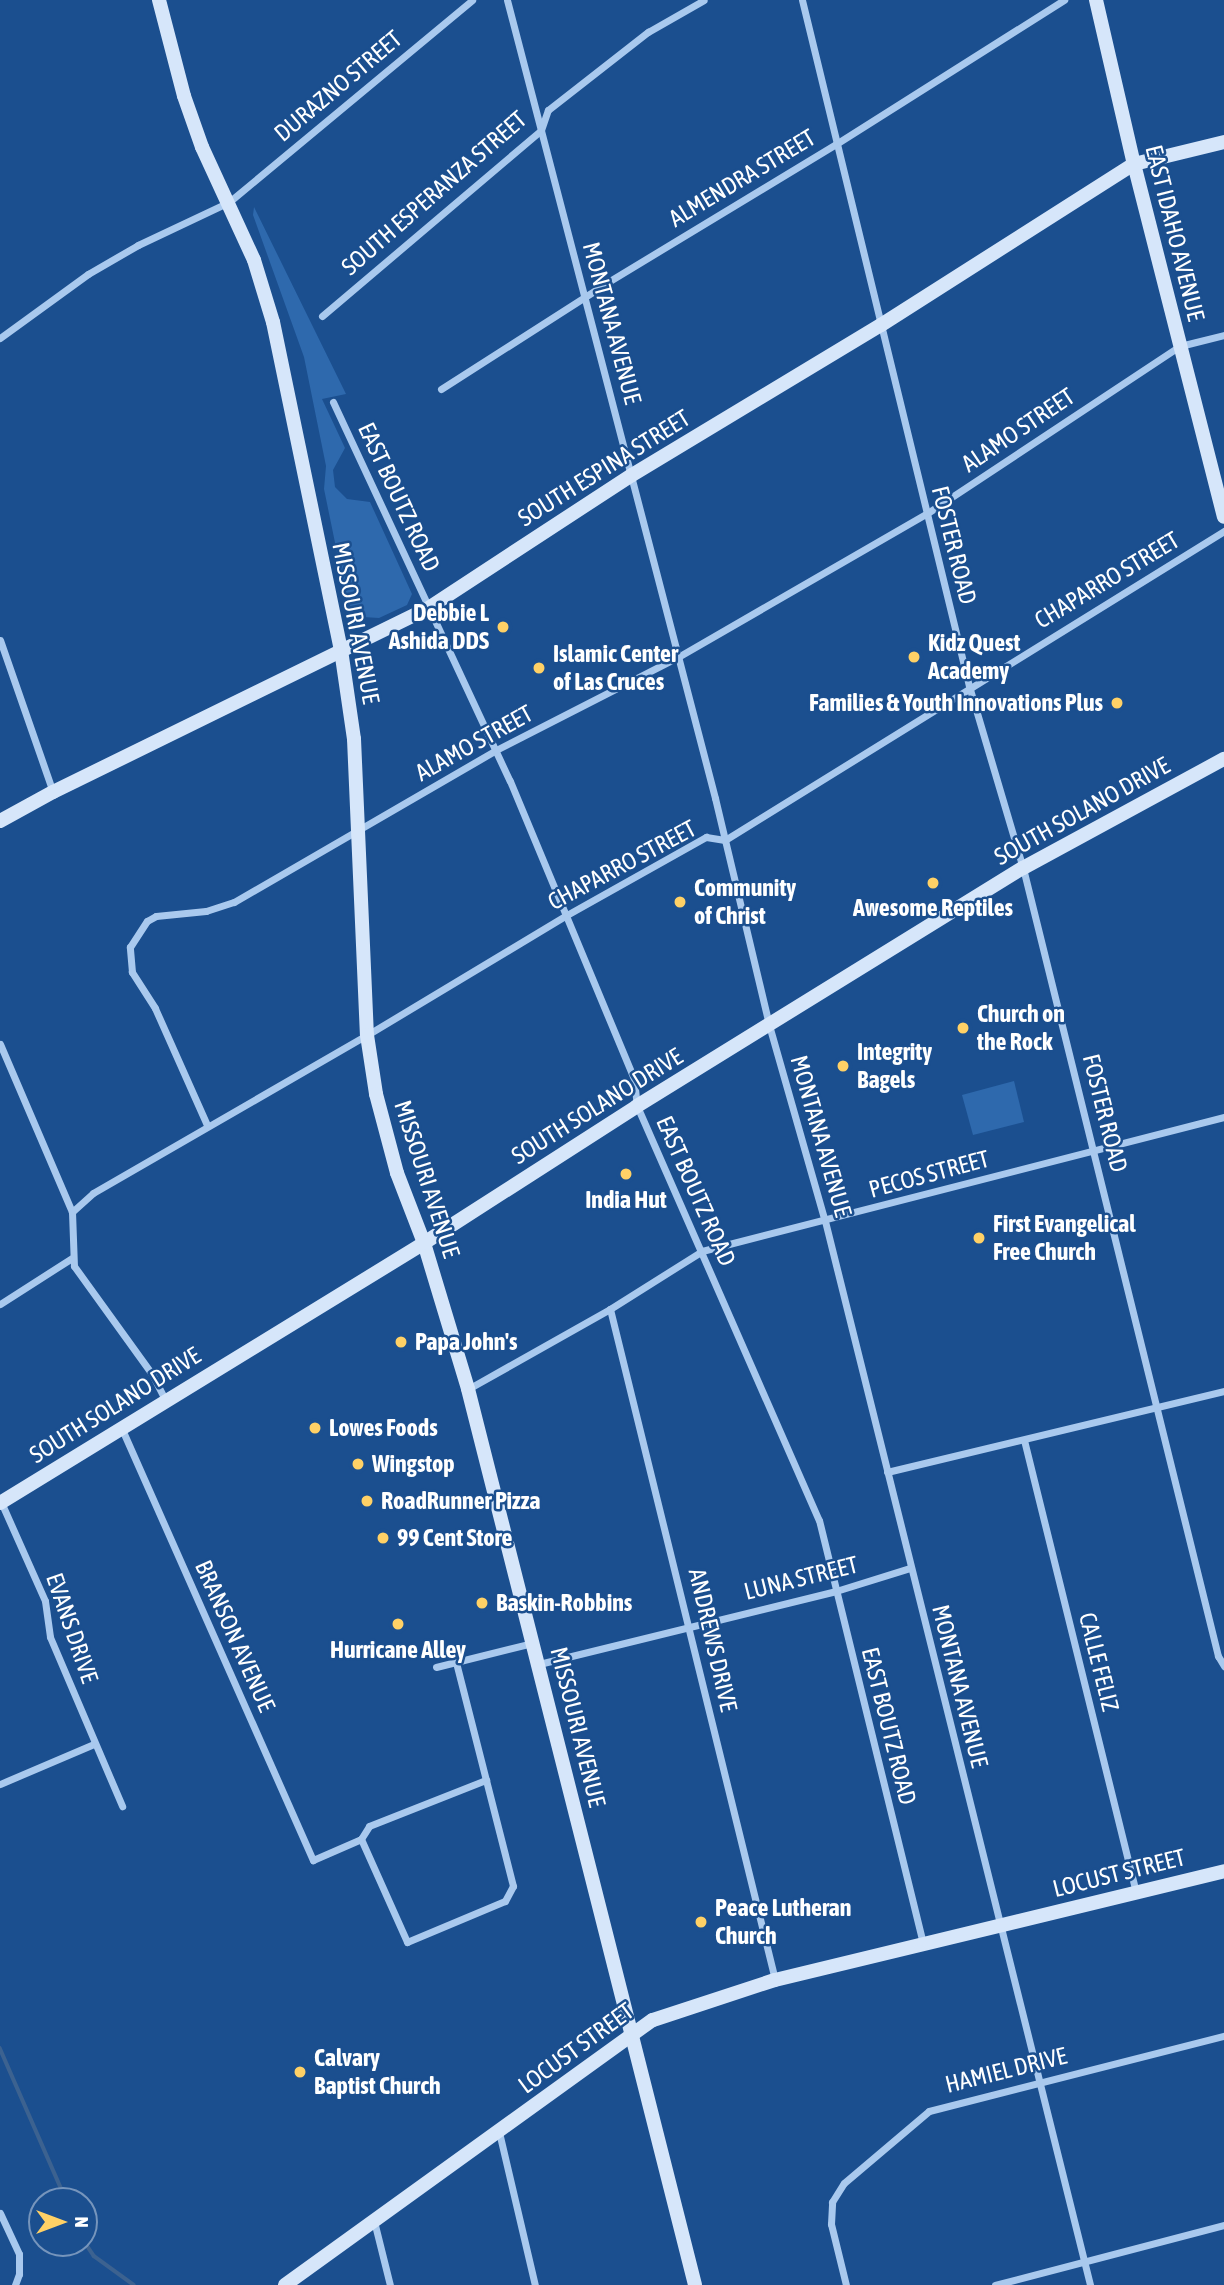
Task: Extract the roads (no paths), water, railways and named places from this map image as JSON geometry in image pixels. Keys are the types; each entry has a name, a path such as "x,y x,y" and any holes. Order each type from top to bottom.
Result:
{"street":[{"name":"MISSOURI AVENUE","path":"159,0 184,96 202,147 254,260 273,322 290,417 341,650 354,739 367,1035 386,1140 424,1243 468,1389 695,2285"},
{"name":"DURAZNO STREET","path":"0,338 89,274 138,245 229,202 472,0"},
{"name":"MONTANA AVENUE","path":"507,0 632,475 769,1025 825,1221 1090,2285"},
{"name":"SOUTH ESPERANZA STREET","path":"322,316 541,130 548,110 648,32 704,0"},
{"name":"FOSTER ROAD","path":"802,0 969,686 1023,868 1159,1408 1218,1656 1224,1666"},
{"name":"ALMENDRA STREET","path":"440,389 1064,0"},
{"name":"EAST IDAHO AVENUE","path":"1096,0 1134,164 1224,517"},
{"name":"SOUTH ESPINA STREET","path":"0,821 53,792 430,607 632,475 881,325 1134,164 1224,142"},
{"name":"ALAMO STREET","path":"207,1125 155,1009 132,972 129,961 134,939 147,921 156,916 206,911 233,902 496,750 678,657 926,514 1180,346 1224,335"},
{"name":"EAST BOUTZ ROAD","path":"333,402 496,750 634,1079 637,1107 819,1520 923,1944"},
{"name":"CHAPARRO STREET","path":"72,1212 93,1193 367,1035 565,916 706,837 725,840 969,686 1224,531"},
{"path":"0,640 53,792"},
{"name":"SOUTH SOLANO DRIVE","path":"1,1503 165,1399 424,1243 637,1107 1023,868 1224,759"},
{"path":"0,1044 72,1212 72,1258 79,1276 152,1374 165,1399"},
{"name":"PECOS STREET","path":"468,1389 610,1309 702,1251 1224,1117"},
{"path":"0,1304 72,1258"},
{"name":"ANDREWS DRIVE","path":"610,1309 775,1980"},
{"path":"887,1472 1224,1391"},
{"name":"BRANSON AVENUE","path":"121,1427 313,1860 361,1839"},
{"name":"CALLE FELIZ","path":"1024,1440 1136,1893"},
{"name":"EVANS DRIVE","path":"1,1503 45,1601 50,1637 121,1806"},
{"name":"LUNA STREET","path":"539,1664 836,1591 911,1568"},
{"path":"436,1667 533,1642"},
{"path":"456,1663 486,1780 513,1886 505,1901 407,1942 361,1839 369,1826 486,1780"},
{"path":"0,1784 94,1744"},
{"name":"LOCUST STREET","path":"285,2285 653,2020 775,1980 1224,1871"},
{"name":"HAMIEL DRIVE","path":"846,2285 830,2217 832,2202 844,2183 933,2109 1224,2036"},
{"path":"499,2132 535,2285"},
{"path":"0,2213 19,2253 19,2274 15,2285"},
{"path":"374,2221 390,2285"},
{"path":"995,2285 1224,2225"}],"waterway":[{"path":"0,2048 61,2187"},
{"path":"95,2257 134,2285"}],"place":[{"name":"Debbie L Ashida DDS","path":"503,627"},
{"name":"Kidz Quest Academy","path":"914,657"},
{"name":"Islamic Center of Las Cruces","path":"539,668"},
{"name":"Families & Youth Innovations Plus","path":"1117,703"},
{"name":"Awesome Reptiles","path":"933,883"},
{"name":"Community of Christ","path":"680,902"},
{"name":"Church on the Rock","path":"963,1028"},
{"name":"Integrity Bagels","path":"843,1066"},
{"name":"India Hut","path":"626,1174"},
{"name":"First Evangelical Free Church","path":"979,1238"},
{"name":"Papa John's","path":"401,1342"},
{"name":"Lowes Foods","path":"315,1428"},
{"name":"Wingstop","path":"358,1464"},
{"name":"RoadRunner Pizza","path":"367,1501"},
{"name":"99 Cent Store","path":"383,1538"},
{"name":"Baskin-Robbins","path":"482,1603"},
{"name":"Hurricane Alley","path":"398,1624"},
{"name":"Peace Lutheran Church","path":"701,1922"},
{"name":"Calvary Baptist Church","path":"300,2072"}]}
